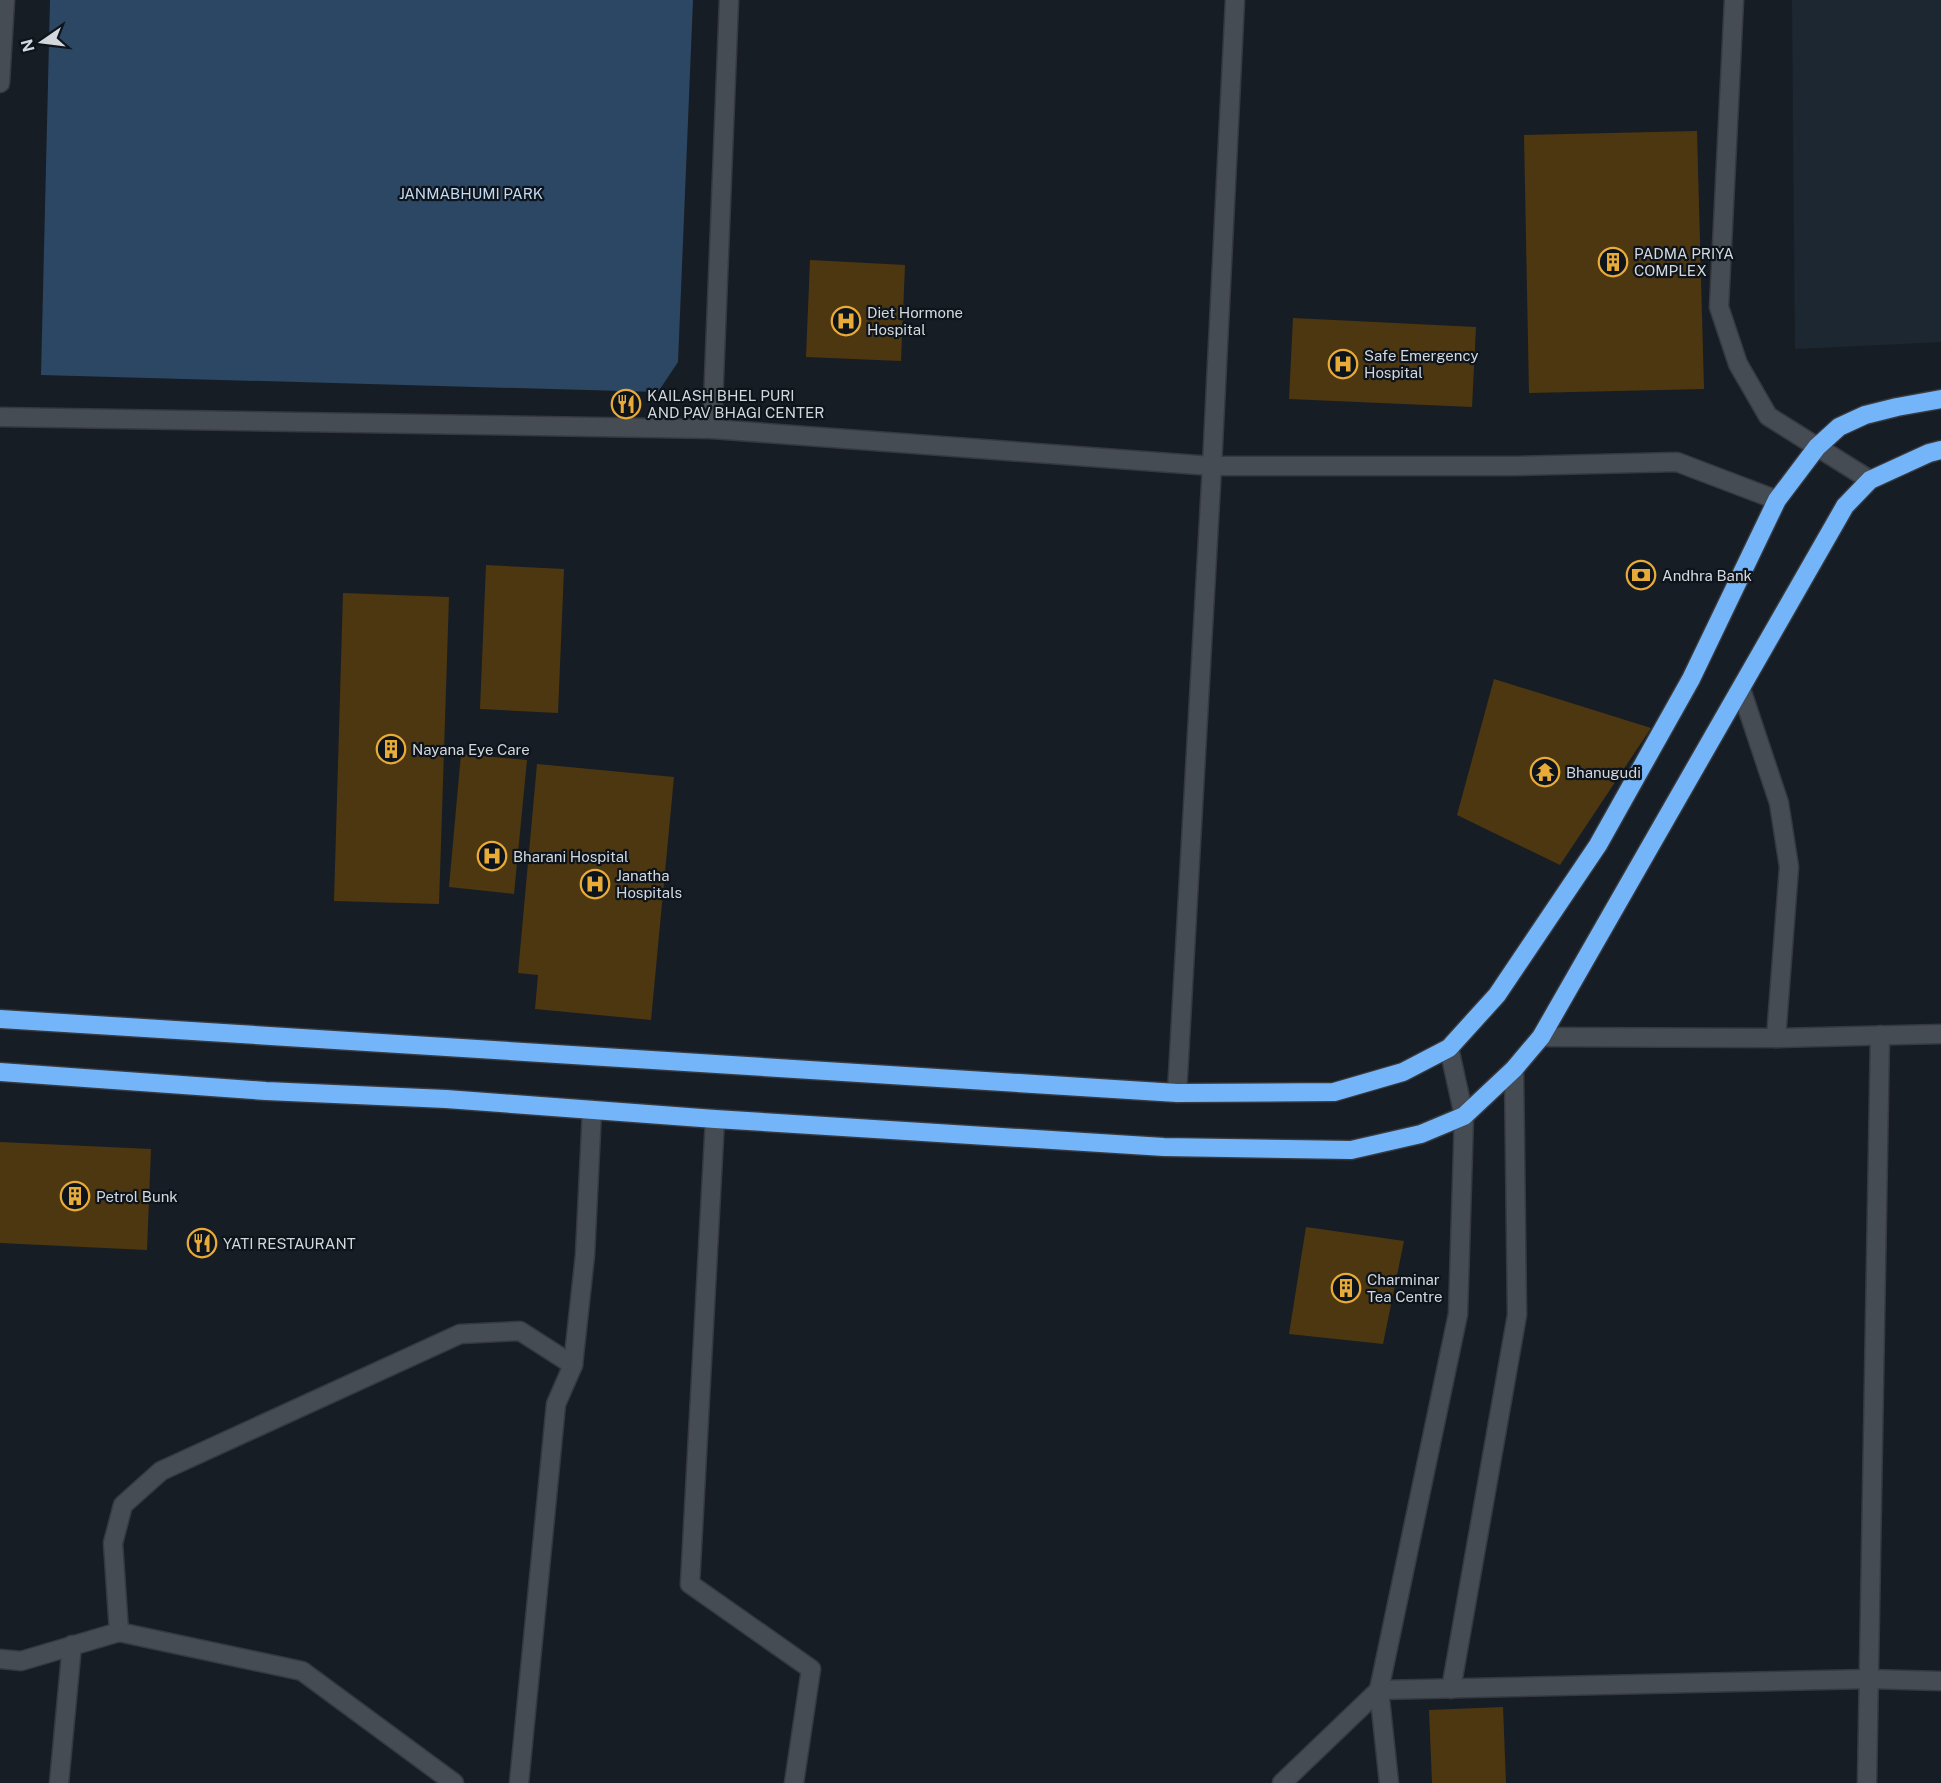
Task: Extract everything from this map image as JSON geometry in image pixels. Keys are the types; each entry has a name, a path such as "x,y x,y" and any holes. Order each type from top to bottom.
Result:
{"highway":[{"path":"0,1020 1177,1093 1334,1092 1402,1072 1449,1048 1497,995 1598,845 1690,679 1777,500 1816,447 1839,427 1865,415 1941,399"},
{"path":"0,1072 266,1091 446,1099 715,1119 1164,1147 1351,1150 1421,1134 1464,1116 1514,1069 1541,1037 1845,506 1870,480 1929,453 1941,450"}],"street":[{"path":"0,83 5,0"},
{"path":"712,429 729,0"},
{"path":"1177,1093 1235,0"},
{"path":"1734,0 1719,307 1738,364 1768,416 1870,480"},
{"path":"0,417 712,429 1212,466 1515,466 1677,462 1777,500"},
{"path":"1741,689 1779,803 1789,867 1776,1038"},
{"path":"1541,1037 1776,1038 1941,1034"},
{"path":"1868,1783 1880,1035"},
{"path":"1389,1783 1379,1690 1458,1314 1464,1116 1449,1048"},
{"path":"1451,1689 1517,1315 1514,1069"},
{"path":"519,1783 556,1404 573,1365 585,1255 592,1110"},
{"path":"715,1119 690,1584 811,1670 794,1783"},
{"path":"119,1632 113,1543 123,1505 161,1472 460,1334 520,1331 573,1365"},
{"path":"0,1659 21,1661 119,1632 302,1671 454,1783"},
{"path":"59,1783 72,1645"},
{"path":"1282,1783 1379,1690 1869,1679 1941,1681"}],"shaded area":[{"path":"1792,0 1941,0 1941,342 1795,349"}],"green space":[{"name":"JANMABHUMI PARK","path":"50,0 693,0 678,362 658,392 41,375"}],"building":[{"name":"PADMA PRIYA COMPLEX","path":"1697,131 1704,389 1529,393 1524,135"},
{"path":"810,260 905,265 901,361 806,357"},
{"path":"1293,318 1476,327 1472,407 1289,399"},
{"path":"486,565 564,569 558,713 480,709"},
{"name":"Nayana Eye Care","path":"343,593 449,597 439,904 334,901"},
{"name":"Bhanugudi","path":"1494,679 1651,728 1560,865 1457,815"},
{"path":"461,754 527,760 514,894 449,887"},
{"path":"537,764 674,777 651,1020 535,1009 538,975 518,973"},
{"name":"Petrol Bunk","path":"0,1142 151,1149 147,1250 0,1243"},
{"name":"Charminar Tea Centre","path":"1306,1227 1404,1241 1383,1344 1289,1334"},
{"path":"1503,1707 1506,1783 1432,1783 1429,1710"}],"place":[{"name":"PADMA PRIYA COMPLEX","path":"1613,262"},
{"name":"Diet Hormone Hospital","path":"846,321"},
{"name":"Safe Emergency Hospital","path":"1343,364"},
{"name":"KAILASH BHEL PURI AND PAV BHAGI CENTER","path":"626,404"},
{"name":"Andhra Bank","path":"1641,575"},
{"name":"Nayana Eye Care","path":"391,749"},
{"name":"Bhanugudi","path":"1545,772"},
{"name":"Bharani Hospital","path":"492,856"},
{"name":"Janatha Hospitals","path":"595,884"},
{"name":"Petrol Bunk","path":"75,1196"},
{"name":"YATI RESTAURANT","path":"202,1243"},
{"name":"Charminar Tea Centre","path":"1346,1288"}]}
